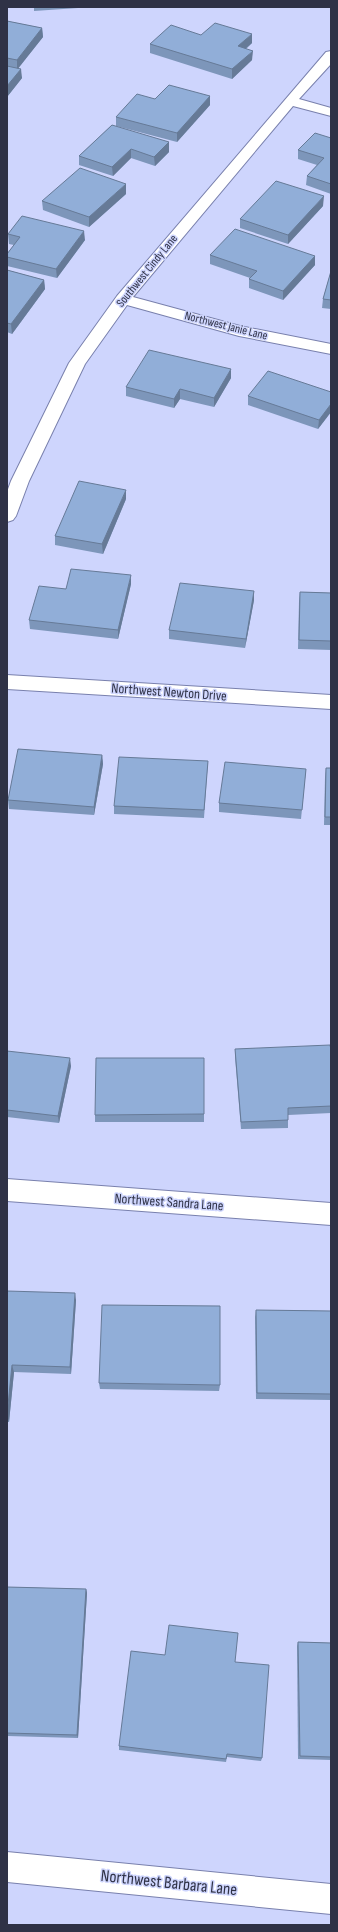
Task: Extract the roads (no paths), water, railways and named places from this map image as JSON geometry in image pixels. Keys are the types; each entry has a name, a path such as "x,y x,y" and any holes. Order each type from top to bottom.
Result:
{"street":[{"name":"Southwest Cindy Lane","path":"7,516 20,481 77,363 123,299 290,101 331,55"},
{"path":"290,101 331,112"},
{"name":"Northwest Janie Lane","path":"123,299 239,331 331,349"},
{"name":"Northwest Newton Drive","path":"7,682 331,702"},
{"name":"Northwest Sandra Lane","path":"7,1190 331,1214"},
{"name":"Northwest Barbara Lane","path":"7,1867 331,1899"}]}
